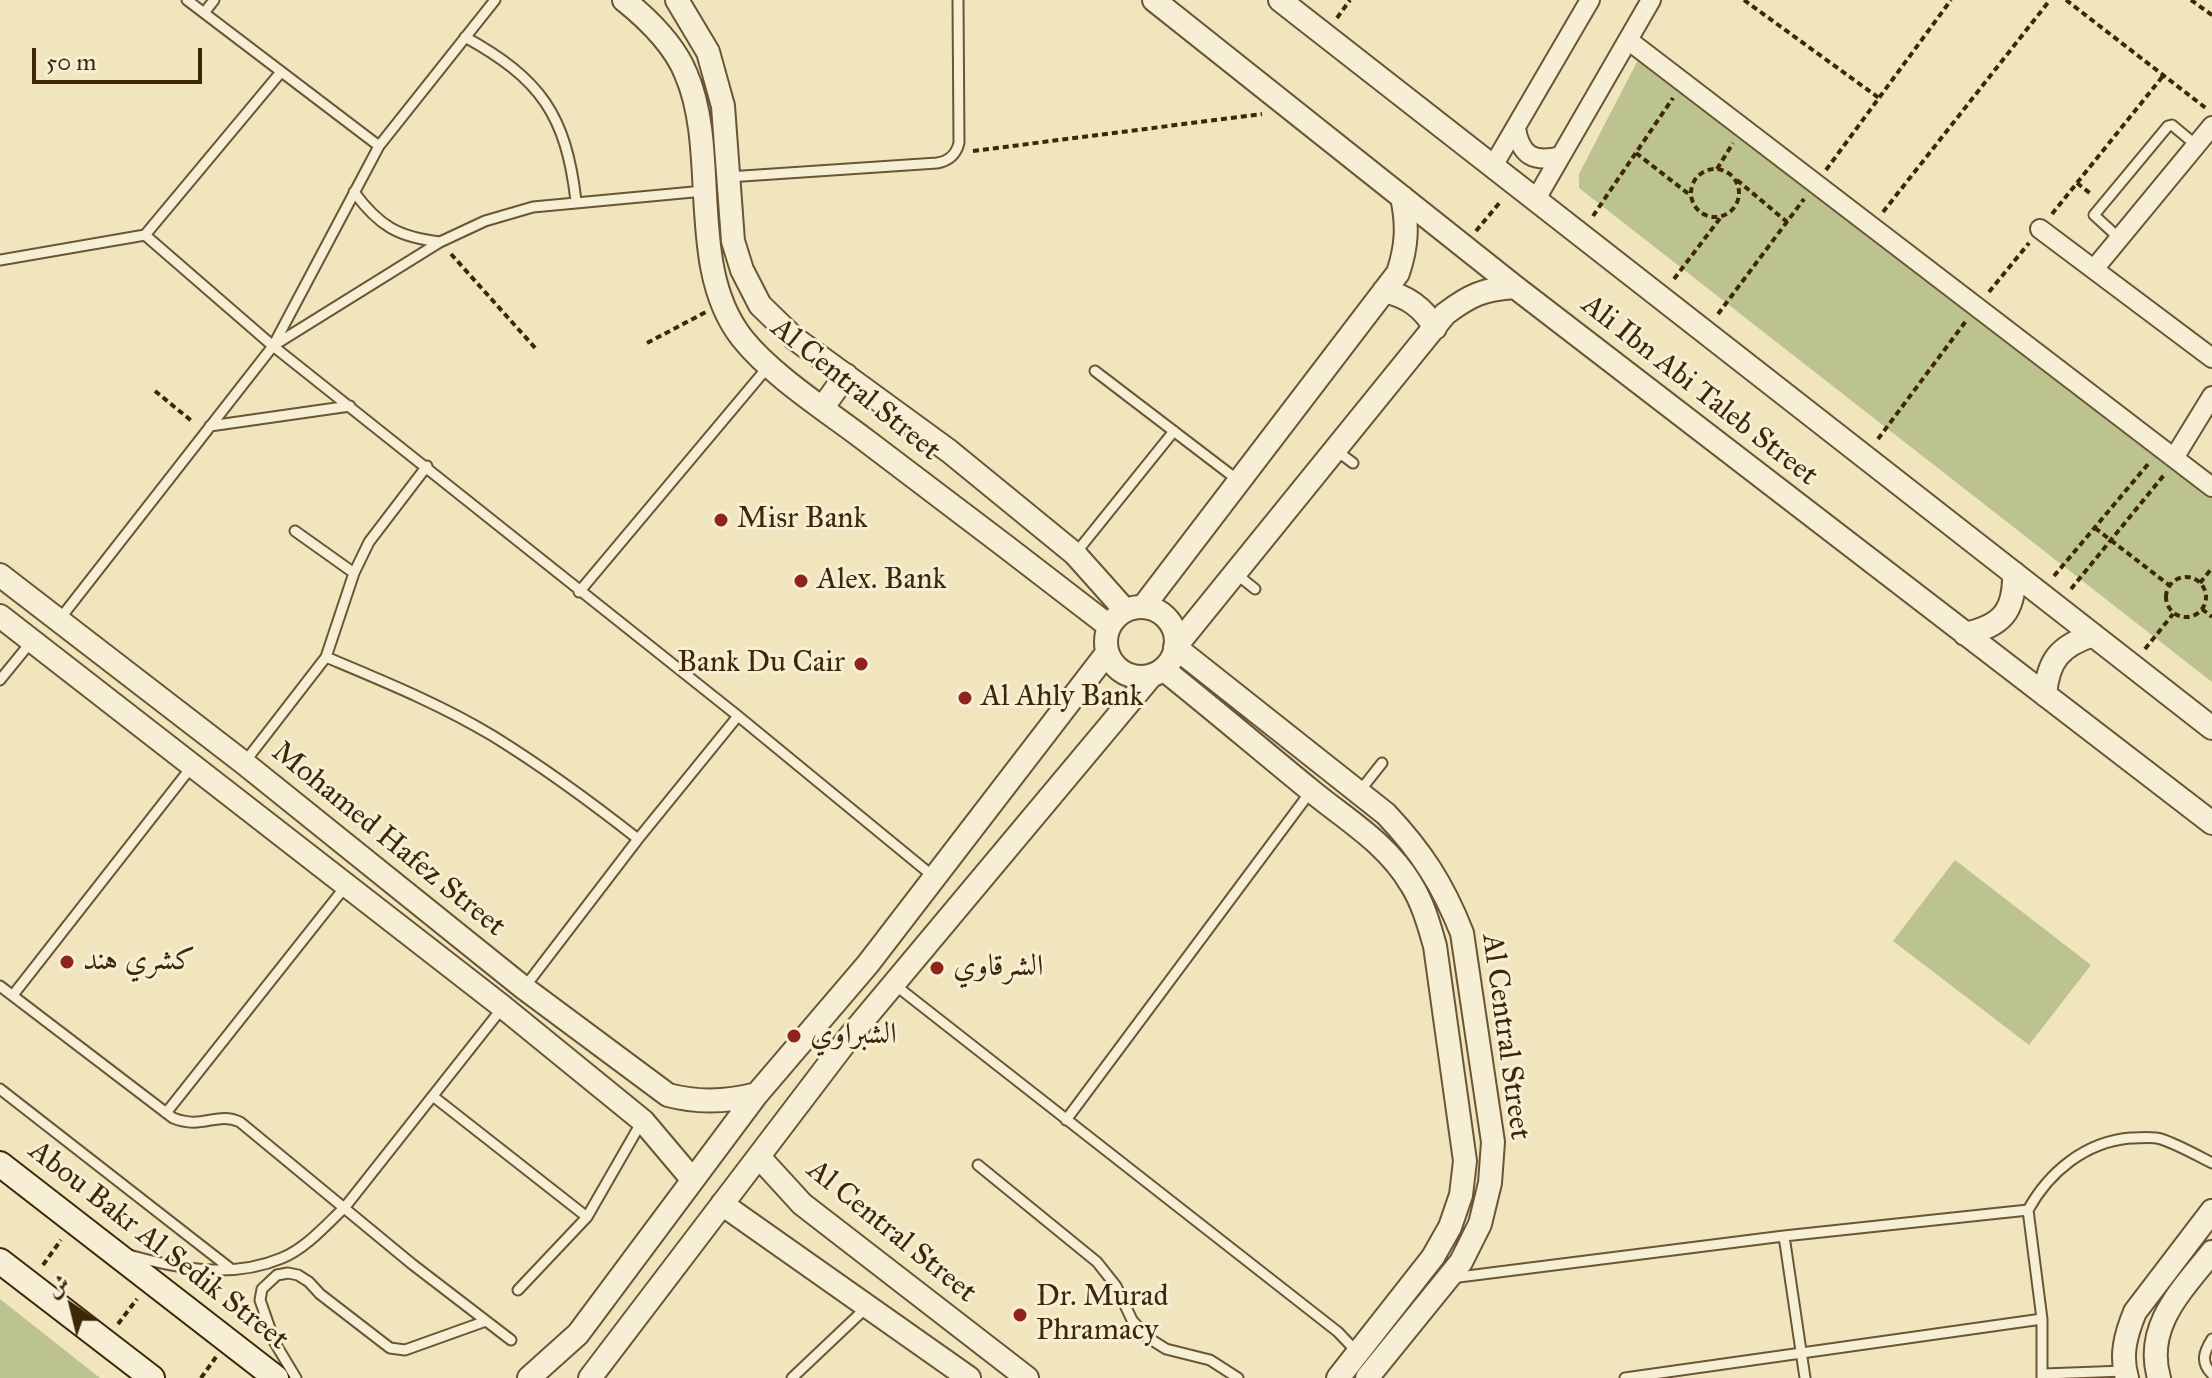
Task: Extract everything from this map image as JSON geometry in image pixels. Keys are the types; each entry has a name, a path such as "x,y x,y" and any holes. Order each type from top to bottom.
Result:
{"main road":[{"name":"Abou Bakr Al Sedik Street","path":"0,1164 276,1378"},
{"path":"0,1261 152,1378"}],"street":[{"name":"Al Central Street","path":"624,0 670,44 686,73 696,105 712,265 722,303 742,337 770,365 823,407 1109,626"},
{"name":"Ali Ibn Abi Taleb Street","path":"1280,0 2212,728"},
{"path":"1493,166 1590,0"},
{"path":"1536,199 1651,0"},
{"name":"Al Central Street","path":"680,1 708,52 723,106 733,241 742,270 760,305 794,338 949,451 1134,608"},
{"name":"Ali Ibn Abi Taleb Street","path":"1164,4 1515,287 2212,823"},
{"path":"1628,40 2212,487"},
{"path":"2094,269 2212,126"},
{"path":"1516,129 1519,144 1530,156 1545,160 1561,156"},
{"path":"1157,672 1132,676 1115,666 1107,653 1105,638 1109,626 1134,608 1239,481 1398,273 1406,249 1407,223 1402,197"},
{"path":"2040,229 2212,357"},
{"path":"590,1378 851,1035 1173,655 1176,647 1235,573 1344,456 1445,314 1468,297 1491,288 1515,287"},
{"path":"1384,291 1412,302 1435,328"},
{"path":"823,407 846,375"},
{"path":"2171,456 2212,396"},
{"path":"1044,576 1068,549"},
{"path":"1965,634 1987,629 2005,615 2014,595 2014,573"},
{"name":"Mohamed Hafez Street","path":"0,575 244,763 524,988 668,1095 691,1101 736,1100 757,1094"},
{"path":"1134,608 1159,611 1167,617 1175,635 1176,647"},
{"name":"Mohamed Hafez Street","path":"0,616 503,1007 643,1121 692,1179"},
{"path":"2045,695 2047,674 2057,655 2073,642 2093,635"},
{"name":"Al Central Street","path":"1176,647 1386,814 1425,859 1449,900 1462,933 1493,1142 1490,1183 1480,1224 1461,1262 1369,1370 1338,1378"},
{"path":"529,1378 578,1334 757,1094 868,964 1107,653"},
{"name":"Al Central Street","path":"1157,672 1241,731 1311,791 1369,834 1412,884 1426,914 1435,946 1465,1161 1461,1195 1450,1227 1369,1370"},
{"path":"1241,731 1256,711"},
{"path":"224,789 244,763"},
{"path":"868,964 894,984"},
{"name":"Al Central Street","path":"759,1157 802,1204 1027,1378"},
{"path":"722,1204 969,1378"},
{"path":"2126,1374 2124,1351 2127,1331 2135,1312 2212,1211"},
{"path":"2159,1378 2155,1365 2155,1342 2161,1320 2212,1252"},
{"path":"635,1258 664,1280"}],"lane":[{"path":"187,0 379,146"},
{"path":"204,13 214,0"},
{"path":"59,620 273,346 379,146 495,0"},
{"path":"728,177 937,163 955,154 959,143 958,0"},
{"path":"465,37 502,58 533,86 557,120 571,160 576,201"},
{"path":"0,260 145,235 281,72"},
{"path":"2119,238 2094,215 2168,126 2172,125 2196,145"},
{"path":"273,346 440,242 485,221 533,207 576,201 705,191"},
{"path":"354,192 370,213 390,229 414,239 440,242"},
{"path":"145,235 273,346 427,466 935,878"},
{"path":"579,592 770,365"},
{"path":"1095,371 1239,481"},
{"path":"208,429 350,406"},
{"path":"1068,549 1174,431"},
{"path":"244,763 326,657 354,573 369,542 427,466"},
{"path":"295,531 354,573"},
{"path":"1235,573 1255,589"},
{"path":"0,680 31,641"},
{"path":"326,657 410,692 490,734 566,783 638,839"},
{"path":"524,988 638,839 738,716"},
{"path":"1359,792 1382,763"},
{"path":"13,995 193,765"},
{"path":"1066,1120 1311,791"},
{"path":"166,1113 346,885"},
{"path":"894,984 1338,1332 1369,1370"},
{"path":"0,986 166,1113 190,1123 227,1118 240,1122 511,1340"},
{"path":"110,1249 175,1268 243,1270 284,1257 319,1232 345,1207 503,1007"},
{"path":"0,1089 233,1270"},
{"path":"434,1097 587,1217"},
{"path":"518,1290 587,1217 643,1121"},
{"path":"2126,1374 2043,1376 2042,1319 2028,1210 2061,1167 2108,1142 2159,1138 2212,1163"},
{"path":"978,1165 1097,1262 1116,1286 1132,1320 1147,1337 1166,1349 1210,1360 1238,1378"},
{"path":"1447,1279 1784,1236 2028,1210"},
{"path":"1784,1236 1805,1378"},
{"path":"296,1378 275,1343 260,1300 262,1289 277,1275 298,1275 309,1282 390,1348 405,1350 486,1321"},
{"path":"792,1378 867,1307"},
{"path":"1625,1378 2042,1319"},
{"path":"2212,1339 2203,1356 2205,1366 2212,1374"}],"path":[{"path":"1744,0 1879,98"},
{"path":"1872,227 2050,0"},
{"path":"2066,0 2212,113"},
{"path":"2191,0 2212,15"},
{"path":"1865,456 1977,307 2163,76"},
{"path":"1581,235 1683,82"},
{"path":"955,154 1293,110"},
{"path":"1717,169 1742,127"},
{"path":"1636,153 1690,195"},
{"path":"1721,217 1704,215 1692,204 1690,195 1694,179 1708,170 1717,169 1732,176 1787,222"},
{"path":"1660,297 1721,217 1735,207 1739,191 1732,176"},
{"path":"1465,246 1514,183"},
{"path":"440,242 537,350"},
{"path":"647,343 722,303"},
{"path":"155,391 208,429"},
{"path":"2048,600 2095,528 2171,456"},
{"path":"2048,600 2111,540 2171,456"},
{"path":"2095,528 2169,585"},
{"path":"2200,583 2212,568"},
{"path":"2181,577 2200,583 2206,596 2202,609 2189,617 2173,614 2166,600 2169,585 2181,577"},
{"path":"2202,609 2212,617"},
{"path":"2132,665 2173,614"},
{"path":"29,1283 74,1222"},
{"path":"104,1341 151,1281"}],"green space":[{"path":"1640,56 2212,497 2212,682 1579,188 1579,174"},
{"path":"1955,860 2091,965 2029,1045 1893,941"},
{"path":"0,1299 100,1378 0,1378"}],"place":[{"name":"Misr Bank","path":"721,520"},
{"name":"Alex. Bank","path":"801,581"},
{"name":"Bank Du Cair","path":"861,664"},
{"name":"Al Ahly Bank","path":"965,698"},
{"name":"كشري هند","path":"67,962"},
{"name":"الشرقاوي","path":"937,968"},
{"name":"الشبراوي","path":"794,1036"},
{"name":"Dr. Murad Phramacy","path":"1020,1315"}]}
